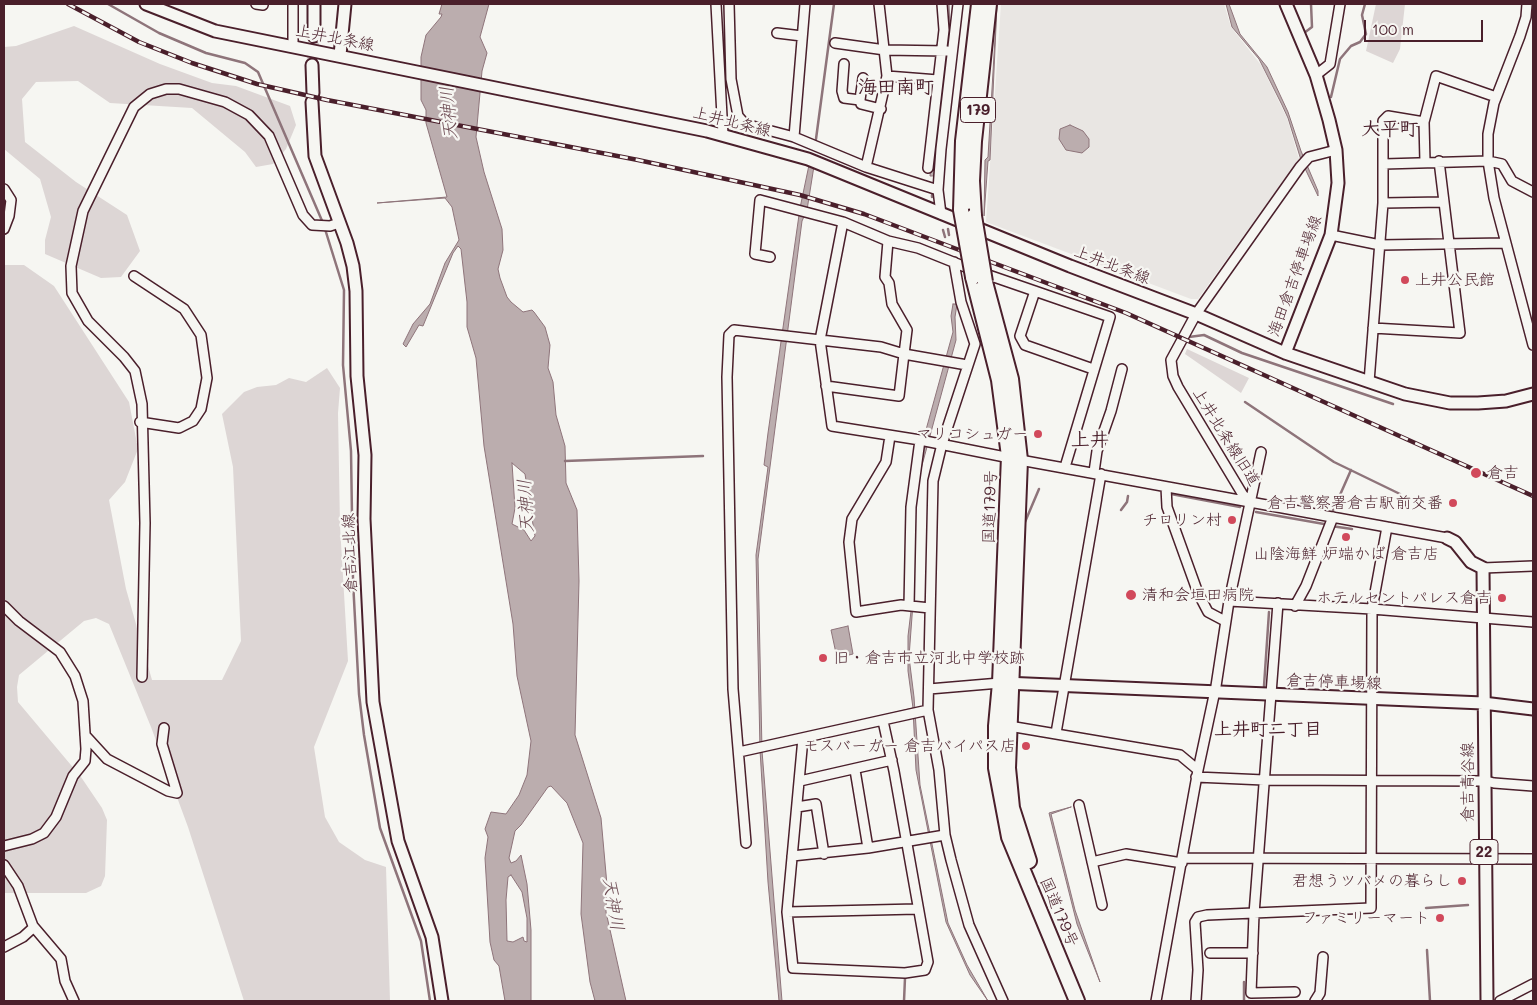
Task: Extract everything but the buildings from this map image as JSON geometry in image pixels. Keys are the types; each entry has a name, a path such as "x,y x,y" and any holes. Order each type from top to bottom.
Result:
{"highway":[{"name":"国道179号","path":"979,4 963,141 968,213 979,280 1010,379 1014,458 1006,683 1009,726 1008,768 1012,808 1019,835 1087,1001"},
{"name":"国道179号","path":"968,213 989,4"},
{"name":"国道179号","path":"1006,683 996,726 996,768 1009,837 1077,1001"}],"main road":[{"name":"上井北条線","path":"146,4 215,31 707,131 808,159 941,214 1196,314 1285,353"},
{"path":"314,4 314,36"},
{"path":"345,4 345,56"},
{"name":"海田倉吉停車場線","path":"1286,4 1316,75 1336,150 1338,183 1331,234 1285,353 1405,394 1462,403 1506,401 1533,394"},
{"name":"倉吉江北線","path":"312,64 315,156 322,181 339,223 353,266 356,291 357,376 366,455 364,519 373,702 398,841 432,937 442,1001"},
{"path":"1447,538 1454,542 1471,562 1483,568 1484,703 1533,709"},
{"name":"倉吉停車場線","path":"1006,683 1271,696 1484,703"},
{"name":"倉吉青谷線","path":"1484,703 1486,781 1484,858 1487,1001"}],"street":[{"path":"292,47 293,4"},
{"path":"716,4 723,135"},
{"path":"729,4 731,79 738,116 745,124 794,137 866,166 938,190"},
{"path":"794,137 806,4"},
{"path":"866,166 886,76 880,4"},
{"path":"928,168 943,50 942,4"},
{"path":"941,214 938,190 958,4"},
{"path":"1316,75 1330,64 1340,4"},
{"path":"1527,4 1526,17 1520,36 1496,97 1488,134 1488,160 1505,242 1533,345"},
{"path":"777,33 802,36"},
{"path":"835,43 885,50 953,51"},
{"path":"844,64 842,90 844,98 860,100"},
{"path":"886,76 938,80"},
{"path":"1426,162 1424,122 1436,76 1496,97"},
{"path":"863,78 861,104 880,108"},
{"path":"142,677 145,523 140,422 142,404 135,371 124,357 88,322 72,292 72,266 83,211 134,107 150,94 166,89 179,89 225,102 249,114 269,136 302,215 312,226 330,226 339,223"},
{"path":"1368,382 1383,203 1383,121 1388,116 1424,122"},
{"name":"上井北条線旧道","path":"1336,150 1309,158 1300,167 1196,314 1172,360 1173,376 1243,495 1250,502 1447,538"},
{"path":"1384,164 1488,160 1502,164 1512,181 1533,192"},
{"path":"1373,328 1460,333 1439,161"},
{"path":"4,189 11,200 10,216 4,229"},
{"path":"770,257 755,254 760,200 843,222 888,241 918,248 1110,317 1065,467"},
{"path":"1383,203 1443,202"},
{"path":"843,222 820,340 832,426 920,440 1250,502"},
{"path":"1331,234 1380,245 1450,245 1505,242"},
{"path":"826,386 899,396 907,330 892,304 890,283 885,277 888,241"},
{"path":"954,262 962,302 975,344 942,444 933,481 928,710 939,770 944,835 969,924 1004,1001"},
{"path":"134,276 184,309 201,335 208,378 202,409 193,421 179,428 140,422"},
{"path":"1035,291 1020,336 1025,344 1093,369"},
{"path":"746,843 733,689 729,335 734,330 881,347 904,354 967,365"},
{"path":"1056,733 1097,473 1097,451 1111,411 1122,369"},
{"path":"890,436 886,462 852,519 849,542 856,612 909,606 930,608"},
{"path":"909,606 911,507 920,440"},
{"path":"1156,1001 1197,773 1214,692 1225,621 1261,452"},
{"path":"1166,487 1167,507 1198,593 1208,612 1225,621"},
{"path":"1294,606 1306,586 1333,517"},
{"path":"1196,1001 1198,970 1195,919 1206,915 1371,908 1373,780 1372,609 1387,528"},
{"path":"1483,568 1533,566"},
{"path":"1229,601 1372,609 1533,622"},
{"path":"1278,603 1254,914 1251,993 1296,992"},
{"path":"4,606 65,659 80,688 85,734 84,761 73,776 64,801 50,826 44,833 32,839 4,846"},
{"path":"929,689 1006,683"},
{"path":"739,752 928,710"},
{"path":"803,738 787,912 793,968 904,973 924,970 928,962 917,909 892,760 883,721"},
{"path":"1009,726 1180,755 1197,773 1264,780 1486,781 1533,786"},
{"path":"85,734 106,759 168,791 177,793 162,744 164,728"},
{"path":"800,781 892,760"},
{"path":"854,770 868,848"},
{"path":"797,807 816,804 824,854"},
{"path":"1079,805 1102,905"},
{"path":"792,856 868,848 944,835"},
{"path":"1092,862 1126,854 1182,861 1372,857 1533,858"},
{"path":"4,865 18,886 34,927 61,958 65,981 74,1001"},
{"path":"787,912 917,909"},
{"path":"4,947 24,937 34,927"},
{"path":"1210,952 1253,953"},
{"path":"1315,1001 1320,993 1324,957"},
{"path":"1500,1001 1533,984"}],"shaded area":[{"path":"1001,4 1224,4 1231,27 1261,65 1287,118 1299,159 1198,299 1191,299 986,222"},
{"path":"1376,4 1405,4 1400,49 1393,63 1366,51"},
{"path":"74,26 160,64 212,83 236,86 290,106 296,125 286,149 273,164 256,167 245,152 192,108 110,103 78,81 36,82 22,99 25,142 76,182 127,215 140,251 121,277 101,278 45,254 45,240 51,217 40,179 4,149 4,47 16,46"},
{"path":"4,265 24,265 54,286 129,402 138,449 125,482 109,500 126,589 152,680 222,680 241,641 233,467 222,414 244,392 257,387 276,385 289,378 306,382 327,368 340,388 338,413 340,526 348,661 314,747 325,817 339,842 365,860 386,867 390,1001 244,1001 188,827 151,727 109,624 96,618 84,621 19,675 17,687 18,702 81,777 102,808 107,820 105,876 101,886 86,893 4,893"},
{"path":"1187,349 1249,378 1241,393 1185,354"}],"water":[{"name":"天神川","path":"442,4 489,4 480,37 487,53 482,71 476,137 484,172 502,229 503,250 498,269 500,278 507,297 511,302 523,312 532,310 534,312 545,327 550,345 548,368 553,382 556,415 565,446 566,483 577,510 579,581 575,735 601,818 607,885 606,912 626,1001 595,1001 590,982 581,914 583,843 567,803 551,786 548,787 515,831 509,858 511,863 516,861 521,855 527,884 531,930 531,1001 505,1001 499,966 494,960 490,942 485,858 488,837 485,829 491,812 506,814 519,795 527,775 531,741 517,676 513,624 484,446 476,358 467,327 467,302 461,249 458,246 453,253 423,326 419,325 406,347 403,344 413,324 430,304 445,263 459,240 452,207 445,198 377,203 447,197 426,123 426,110 421,100 421,57 426,35 441,17 442,14 439,14","holes":["512,463 525,474 535,536 531,541 524,530 512,524 515,508","511,875 522,892 527,918 527,942 524,941 523,937 513,942 507,941 506,900 508,877"]},
{"path":"945,4 949,4 950,31 934,176 930,176"},
{"path":"997,4 990,160 988,161 984,216 985,160 988,157"},
{"path":"1226,4 1229,4 1240,34 1267,67 1288,112 1301,151 1318,191 1318,196 1301,160 1282,105 1259,59 1232,27"},
{"path":"1070,125 1083,131 1089,139 1089,147 1082,153 1066,150 1059,139 1060,129"},
{"path":"809,165 814,166 807,210 802,221 758,559 762,751 782,1001 779,1001 768,882 760,750 756,555 768,467 764,465 768,433 800,208"},
{"path":"953,304 957,304 955,317 956,340 921,469 915,508 913,603 909,657 914,697 920,785 948,923 967,965 988,1001 970,975 946,922 916,770 913,709 853,722 913,708 908,671 908,636 911,611 914,507 924,437 953,332 951,316"},
{"path":"848,626 853,654 837,658 831,630"},
{"path":"1071,807 1051,814 1075,910 1100,982 1077,924 1049,813"}],"waterway":[{"path":"108,4 159,33 206,53 245,63 258,72 323,223"},
{"path":"816,139 834,4"},
{"path":"1304,33 1312,27 1311,4"},
{"path":"1331,97 1340,59 1351,46 1360,42 1366,34 1362,15 1365,4"},
{"path":"325,229 344,290 343,365 351,451 353,581 359,694 364,735 380,828 421,941 430,1001"},
{"path":"948,229 949,235"},
{"path":"943,230 945,237"},
{"path":"1189,337 1204,335 1242,353 1393,404"},
{"path":"1245,402 1334,462 1400,494"},
{"path":"565,461 703,456"},
{"path":"1332,513 1351,470"},
{"path":"1025,522 1039,489"},
{"path":"1171,494 1240,507"},
{"path":"1121,510 1127,502 1128,496"},
{"path":"1256,512 1324,524"},
{"path":"1331,526 1352,529"},
{"path":"1264,686 1269,612"},
{"path":"1426,908 1468,905"},
{"path":"1427,950 1430,1001"},
{"path":"904,1001 905,978"},
{"path":"1244,982 1244,1001"}],"tunnel":[{"path":"312,65 314,36"}],"railway":[{"path":"68,4 139,42 192,63 257,84 327,100 638,160 800,195 864,214 1126,313 1533,496"}],"place":[{"name":"上井公民館","path":"1405,280"},
{"name":"マリコシュガー","path":"1038,434"},
{"name":"倉吉","path":"1476,473"},
{"name":"倉吉警察署倉吉駅前交番","path":"1453,503"},
{"name":"チロリン村","path":"1232,520"},
{"name":"山陰海鮮 炉端かば 倉吉店","path":"1346,537"},
{"name":"清和会垣田病院","path":"1131,595"},
{"name":"ホテルセントパレス倉吉","path":"1502,598"},
{"name":"旧・倉吉市立河北中学校跡","path":"823,658"},
{"name":"モスバーガー 倉吉バイパス店","path":"1026,746"},
{"name":"君想うツバメの暮らし","path":"1462,881"},
{"name":"ファミリーマート","path":"1440,918"}],"district":[{"name":"海田南町","path":"896,87"},
{"name":"大平町","path":"1390,129"},
{"name":"上井","path":"1090,440"},
{"name":"上井町二丁目","path":"1268,729"}]}
